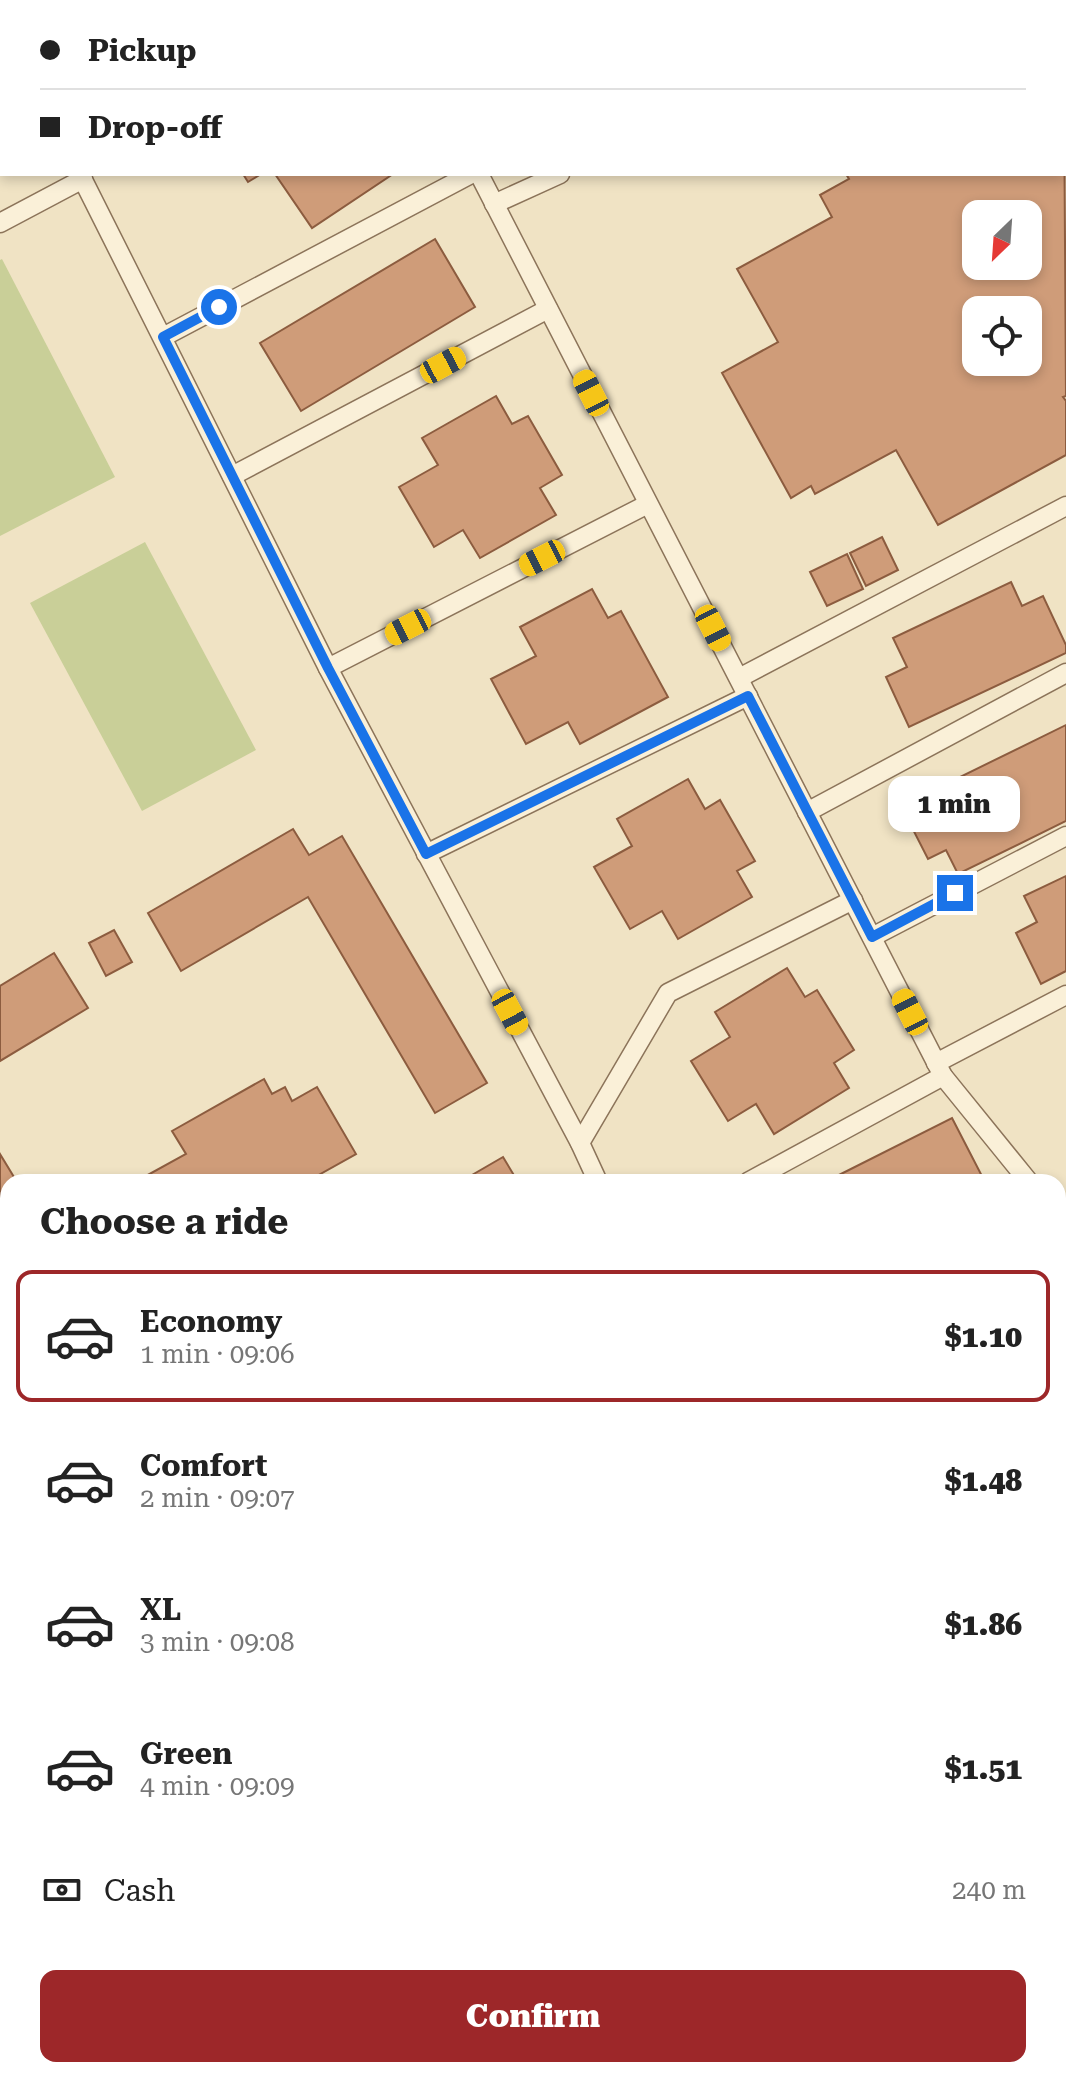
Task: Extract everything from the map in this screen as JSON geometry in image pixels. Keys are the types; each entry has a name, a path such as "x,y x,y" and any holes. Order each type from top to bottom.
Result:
{"lane":[{"path":"163,337 467,176"},
{"path":"480,176 940,1069 1023,1174"},
{"path":"494,204 556,176"},
{"path":"0,223 82,177 328,668 594,1174"},
{"path":"232,476 548,309"},
{"path":"328,668 648,504"},
{"path":"739,678 1066,506"},
{"path":"807,812 1066,673"},
{"path":"426,854 748,696"},
{"path":"872,937 1066,836"},
{"path":"580,1143 668,993 853,900"},
{"path":"762,1174 1066,995"}],"green space":[{"path":"0,260 115,477 0,536"},
{"path":"145,542 256,750 142,811 30,603"}],"building":[{"path":"244,176 258,176 248,182"},
{"path":"276,176 390,176 312,228"},
{"path":"847,176 1065,176 1066,396 1063,397 1066,401 1066,455 938,525 896,450 815,494 811,486 791,498 722,373 778,342 737,269 832,217 820,195 849,179"},
{"path":"435,239 475,307 301,411 260,343"},
{"path":"496,396 512,424 528,416 562,475 540,488 556,515 480,558 463,530 434,547 399,487 438,465 422,438"},
{"path":"882,537 898,570 866,586 850,553"},
{"path":"847,554 863,589 827,606 810,572"},
{"path":"1011,582 1022,606 1043,596 1066,645 1066,653 909,727 886,677 907,667 893,638"},
{"path":"592,589 608,618 621,611 668,697 580,744 568,722 526,744 491,679 536,656 520,627"},
{"path":"1066,725 1066,821 958,874 946,850 928,859 901,806"},
{"path":"688,779 705,809 720,800 755,861 737,871 752,897 678,939 662,911 630,929 594,867 632,846 617,819"},
{"path":"293,829 309,855 342,836 487,1083 435,1113 308,897 181,971 148,913"},
{"path":"1066,876 1066,971 1041,984 1016,933 1037,922 1024,896"},
{"path":"114,930 132,962 106,976 89,943"},
{"path":"54,953 88,1008 0,1061 0,986"},
{"path":"787,968 805,997 817,990 854,1050 834,1063 849,1088 774,1134 756,1104 728,1121 691,1061 730,1037 715,1012"},
{"path":"264,1079 272,1094 285,1087 292,1101 317,1087 356,1154 320,1174 150,1174 186,1154 172,1131"},
{"path":"952,1118 981,1174 841,1174"},
{"path":"0,1154 12,1174 0,1174"},
{"path":"503,1157 513,1174 474,1174"}],"route":[{"path":"219,307 163,337 328,668 426,854 748,696 872,937 955,893"}]}
